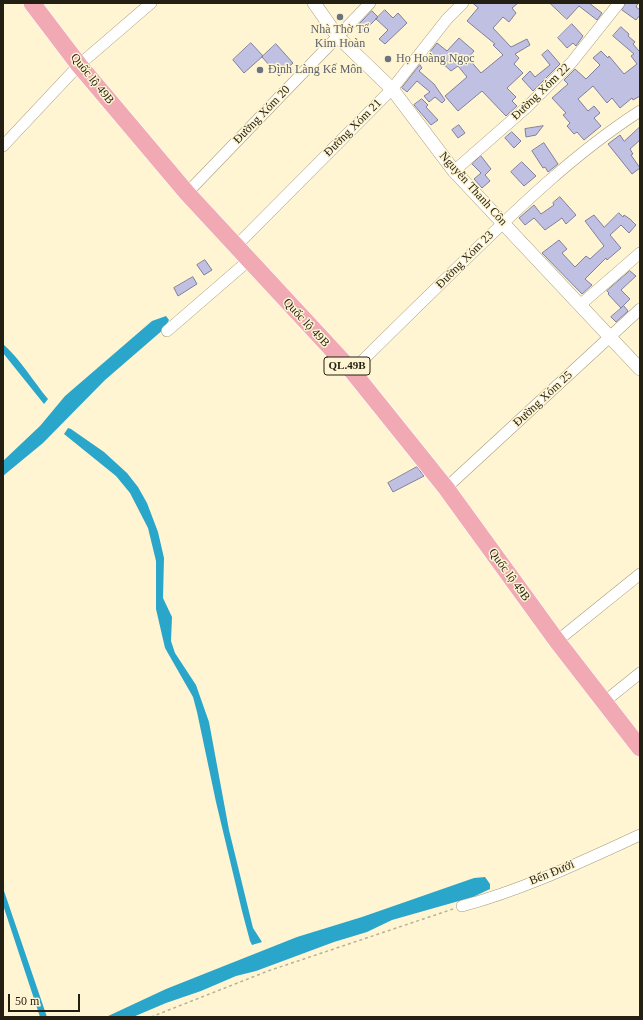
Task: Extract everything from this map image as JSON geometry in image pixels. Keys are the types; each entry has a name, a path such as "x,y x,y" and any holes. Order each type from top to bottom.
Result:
{"main road":[{"name":"Quốc lộ 49B","path":"32,3 79,65 187,193 248,261 352,371 446,488 557,641 640,748"}],"street":[{"path":"3,146 79,65 151,3"},
{"name":"Nguyễn Thanh Côn","path":"314,3 338,37 392,90 454,171 640,370"},
{"name":"Đường Xóm 20","path":"187,193 370,3"},
{"name":"Đường Xóm 21","path":"235,246 392,90 447,19 463,3"},
{"name":"Đường Xóm 22","path":"454,171 527,107 572,62 619,3"},
{"name":"Đường Xóm 23","path":"352,371 503,223 574,159 613,128 640,112"},
{"path":"580,305 640,252"},
{"path":"168,331 248,261"},
{"name":"Đường Xóm 25","path":"446,488 640,309"},
{"path":"557,641 640,574"},
{"path":"604,702 640,673"},
{"name":"Bến Đưới","path":"462,906 484,900 585,860 640,835"}],"path":[{"path":"152,1017 268,971 462,906"}],"water":[{"path":"166,316 169,320 164,329 105,380 43,443 3,476 3,461 40,426 65,396 152,321"},
{"path":"3,344 21,364 48,399 44,404 3,353"},
{"path":"68,428 104,452 127,473 138,487 147,503 158,532 164,558 163,598 172,617 171,641 175,653 196,685 209,722 229,830 253,928 262,942 252,945 250,941 216,802 193,697 165,648 156,609 156,561 148,528 130,493 116,476 64,434"},
{"path":"485,877 490,884 490,889 473,897 392,920 367,932 334,942 256,971 236,976 133,1017 106,1017 166,989 297,937 362,917 474,878"},
{"path":"3,888 47,1017 40,1017 3,905"}],"building":[{"path":"473,3 518,3 512,8 516,13 509,22 503,17 493,28 511,47 527,39 530,45 515,54 519,58 514,64 523,73 507,88 516,97 512,101 517,106 506,116 482,91 458,111 445,96 467,77 458,66 451,71 430,52 437,43 447,51 459,38 474,51 468,58 481,73 503,55 493,45 495,44 467,21 478,8"},
{"path":"550,3 589,3 602,13 597,20 579,6 567,19"},
{"path":"626,3 638,3 636,7 640,10 640,15 636,20 622,10"},
{"path":"385,10 393,18 398,13 407,23 385,44 379,39 388,30 376,19"},
{"path":"372,11 378,17 362,33 357,27"},
{"path":"572,24 583,36 576,46 573,43 567,48 558,38"},
{"path":"621,27 629,34 628,36 635,42 633,44 639,51 640,50 640,96 633,100 632,98 620,108 612,98 607,103 593,86 578,99 588,111 594,106 600,113 594,118 601,126 584,140 577,132 574,134 567,126 570,123 563,115 566,113 552,98 568,84 564,80 575,69 586,79 600,65 593,58 601,51 608,58 609,56 624,74 637,64 631,56 634,54 613,36"},
{"path":"251,43 263,56 244,73 233,60"},
{"path":"276,44 293,63 279,76 262,57"},
{"path":"548,50 560,64 533,91 522,79 530,71 535,77 550,65 542,55"},
{"path":"420,65 422,68 419,71 434,84 445,100 442,103 435,97 429,102 424,96 430,92 417,81 407,92 402,88"},
{"path":"422,99 428,105 426,107 438,120 431,125 414,105"},
{"path":"459,125 465,133 458,138 452,130"},
{"path":"543,126 536,135 526,137 525,129"},
{"path":"640,127 640,140 630,149 633,154 631,155 640,168 632,174 608,144 620,135 624,141"},
{"path":"512,132 521,141 514,148 505,138"},
{"path":"544,143 558,164 548,172 545,167 543,168 532,151"},
{"path":"481,156 491,169 485,175 490,181 482,188 474,179 481,173 472,164"},
{"path":"522,162 536,176 524,186 511,172"},
{"path":"560,197 576,215 566,224 562,218 545,230 534,218 525,225 519,218 534,205 541,214 554,205 553,203"},
{"path":"619,213 623,217 624,215 630,219 636,225 629,233 621,225 610,235 621,248 607,260 606,258 585,279 592,285 582,294 542,253 559,240 567,249 562,253 575,267 586,256 590,259 604,246 585,221 594,215 604,227"},
{"path":"205,260 212,270 204,275 197,265"},
{"path":"630,271 636,276 621,290 630,299 621,308 607,291"},
{"path":"193,277 197,284 178,296 174,288"},
{"path":"624,306 628,311 616,322 611,317"},
{"path":"417,467 424,476 393,492 388,483"}],"place":[{"name":"Nhà Thờ Tổ Kim Hoàn","path":"340,17"},
{"name":"Họ Hoàng Ngọc","path":"388,59"},
{"name":"Đình Làng Kế Môn","path":"260,70"}]}
